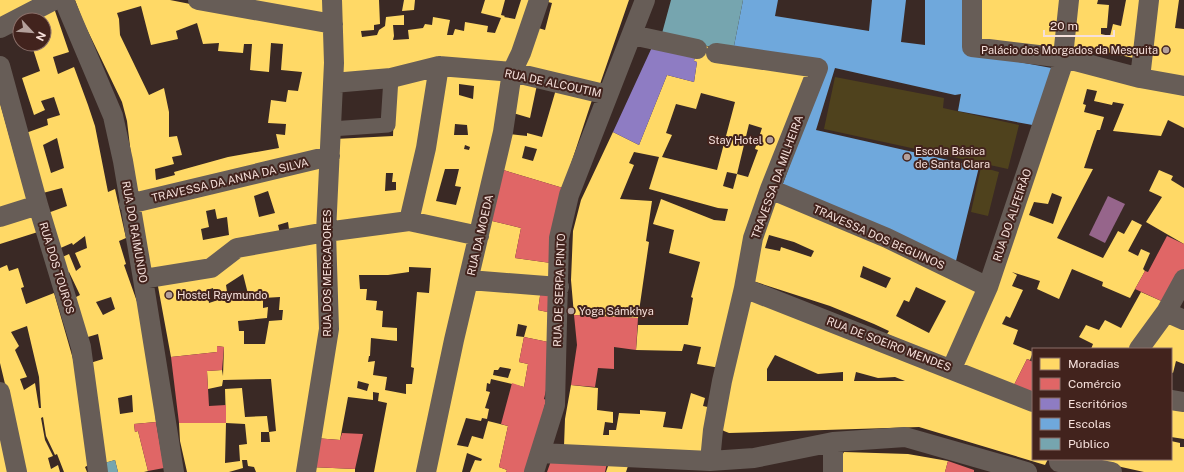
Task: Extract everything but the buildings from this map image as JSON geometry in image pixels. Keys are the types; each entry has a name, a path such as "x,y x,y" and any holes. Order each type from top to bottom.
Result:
{"street":[{"path":"0,28 54,0"},
{"name":"RUA DO RAIMUNDO","path":"64,0 112,116 123,161 129,204 143,279 172,472"},
{"path":"198,0 333,24"},
{"name":"RUA DOS MERCADORES","path":"306,472 329,329 326,232 333,83 332,0"},
{"name":"RUA DA MOEDA","path":"426,472 503,132 512,72 521,53 539,0"},
{"name":"RUA DE SERPA PINTO","path":"534,472 555,405 559,238 569,194 645,0"},
{"path":"972,0 972,48 1064,58 1140,78 1184,86"},
{"name":"RUA DO ALFEIRÃO","path":"952,368 988,287 1064,58 1069,0"},
{"path":"1140,78 1149,0"},
{"name":"TRAVESSA DA MILHEIRA","path":"632,35 707,51 818,68 770,189 753,238 744,288 722,381 713,430 710,461"},
{"name":"RUA DOS TOUROS","path":"0,66 38,205 81,348 98,472"},
{"path":"409,221 426,148 439,66"},
{"name":"RUA DE ALCOUTIM","path":"333,83 391,78 439,66 512,72 608,95"},
{"path":"331,129 388,125 391,78"},
{"name":"TRAVESSA DA ANNA DA SILVA","path":"129,204 330,156"},
{"name":"TRAVESSA DOS BEGUINOS","path":"770,189 887,238 988,287"},
{"path":"0,217 38,205"},
{"path":"143,279 211,268 237,248 326,232 409,221 479,236"},
{"path":"1139,348 1175,316 1184,279"},
{"path":"469,280 559,287"},
{"name":"RUA DE SOEIRO MENDES","path":"744,288 952,368 1032,402"},
{"path":"0,392 18,472"},
{"path":"1172,400 1184,402"},
{"path":"540,453 710,461 754,465 833,442 904,437 1027,472"},
{"path":"833,442 833,472"},
{"path":"1057,464 1112,472"}],"shaded area":[{"path":"835,77 944,98 943,108 1019,125 1008,169 824,129"},
{"path":"981,167 999,172 988,216 971,212"},
{"path":"1108,196 1125,204 1105,243 1089,235"}],"place":[{"name":"Palácio dos Morgados da Mesquita","path":"1166,50"},
{"name":"Stay Hotel","path":"770,140"},
{"name":"Escola Básica de Santa Clara","path":"907,157"},
{"name":"Hostel Raymundo","path":"169,295"},
{"name":"Yoga Sámkhya","path":"571,311"}]}
